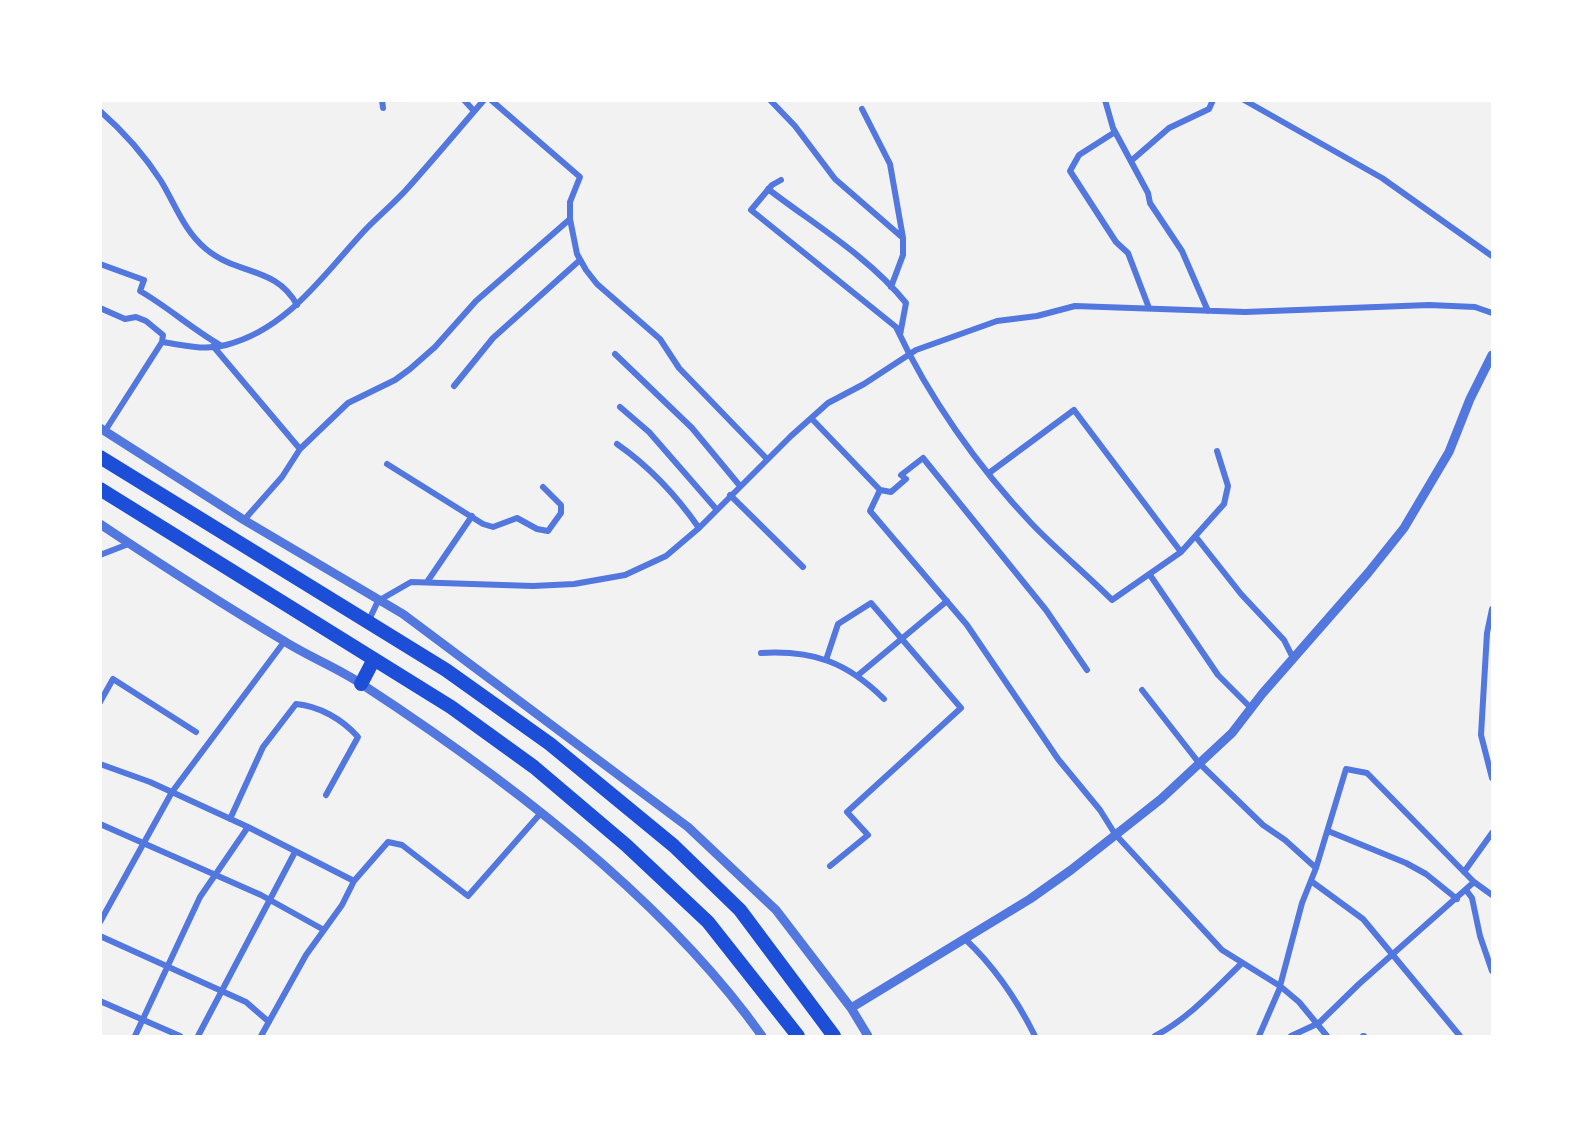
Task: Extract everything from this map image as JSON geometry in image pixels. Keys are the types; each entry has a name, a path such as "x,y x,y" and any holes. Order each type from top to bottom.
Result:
{"highway":[{"path":"100,457 446,670 550,744 674,846 740,910 834,1036"},
{"path":"100,489 451,707 534,767 626,845 708,922 798,1036"},
{"path":"361,684 374,659"}],"street":[{"path":"382,100 383,108"},
{"path":"464,100 474,111"},
{"path":"162,342 197,348 217,346 260,329 297,306 406,190 484,100"},
{"path":"491,100 580,177 570,202 570,219 580,260 597,284 660,339 679,368 767,459"},
{"path":"770,100 795,126 835,178 903,238"},
{"path":"1106,100 1115,132 1148,194 1150,203 1182,251 1208,310"},
{"path":"1131,161 1169,128 1209,109 1214,100"},
{"path":"1244,100 1382,178 1492,256"},
{"path":"862,109 890,164 903,238 903,255 891,287"},
{"path":"100,111 125,132 143,155 186,227 205,248 241,270 257,272 276,280 289,291 297,306"},
{"path":"1115,132 1079,155 1070,171 1116,242 1128,253 1149,308"},
{"path":"781,180 768,189 751,210 896,327 909,355 965,442 988,472 1032,524 1112,600 1181,552 1224,504 1228,486 1217,452"},
{"path":"768,189 832,235 906,303 900,335"},
{"path":"244,520 282,477 300,449 348,403 395,380 410,369 435,347 476,301 570,219"},
{"path":"453,386 493,338 580,260"},
{"path":"100,264 144,280 140,291 167,306 217,346 300,449"},
{"path":"368,622 378,601 411,582 533,586 574,584 625,575 666,556 699,528 767,459 828,403 916,350 997,321 1037,316 1075,306 1245,312 1429,305 1475,307 1492,313"},
{"path":"100,308 125,319 136,317 146,321 163,334 162,342 103,430 244,520 403,614 688,827 776,910 851,1008 868,1036"},
{"path":"615,354 692,428 740,486"},
{"path":"851,1008 1030,899 1161,799 1232,733 1404,528 1449,452 1470,399 1492,356"},
{"path":"620,407 649,432 717,510"},
{"path":"988,472 1074,410 1181,552"},
{"path":"812,418 880,490 891,492 906,479 901,476 923,458 1046,610 1087,670"},
{"path":"617,444 662,482 680,501 699,528"},
{"path":"387,464 493,527 517,518 537,530 548,531 561,513 561,505 543,487"},
{"path":"880,490 870,511 947,601 994,662 1058,759 1100,810 1115,834 1182,910 1222,950 1241,964 1280,986 1305,1008 1316,1025 1327,1036"},
{"path":"730,495 803,567"},
{"path":"427,582 472,516"},
{"path":"100,524 284,642 361,684 496,777 607,869 684,941 762,1036"},
{"path":"1196,537 1241,594 1284,640 1293,658"},
{"path":"100,555 131,542"},
{"path":"1150,575 1218,675 1251,708"},
{"path":"857,676 947,601"},
{"path":"826,660 838,624 871,603 961,708 847,812 868,835 830,866"},
{"path":"1492,609 1487,633 1481,735 1492,778"},
{"path":"100,922 172,792 284,642"},
{"path":"761,653 807,653 826,660 857,676 884,699"},
{"path":"100,702 113,679 196,732"},
{"path":"1142,690 1199,763 1263,825 1285,840 1316,868"},
{"path":"230,819 263,747 296,704 315,706 350,729 358,737 326,795"},
{"path":"100,764 172,792 248,826 294,852 354,881"},
{"path":"1259,1036 1280,986 1302,903 1316,868 1346,769 1367,773 1474,882 1492,895"},
{"path":"261,1036 306,955 342,905 354,881 388,842 402,845 468,896 540,814"},
{"path":"100,824 272,901 324,930"},
{"path":"135,1036 200,897 248,826"},
{"path":"1328,831 1406,863 1426,874 1457,899"},
{"path":"1464,872 1492,833"},
{"path":"198,1036 272,901 294,852"},
{"path":"1311,881 1363,919 1460,1036"},
{"path":"1291,1036 1316,1025 1474,882"},
{"path":"1467,890 1472,898 1479,936 1492,971"},
{"path":"100,936 223,990 246,1002 269,1022"},
{"path":"965,939 980,953 1010,991 1035,1036"},
{"path":"1155,1036 1171,1028 1205,1000 1241,964"},
{"path":"100,1001 180,1036"}]}
